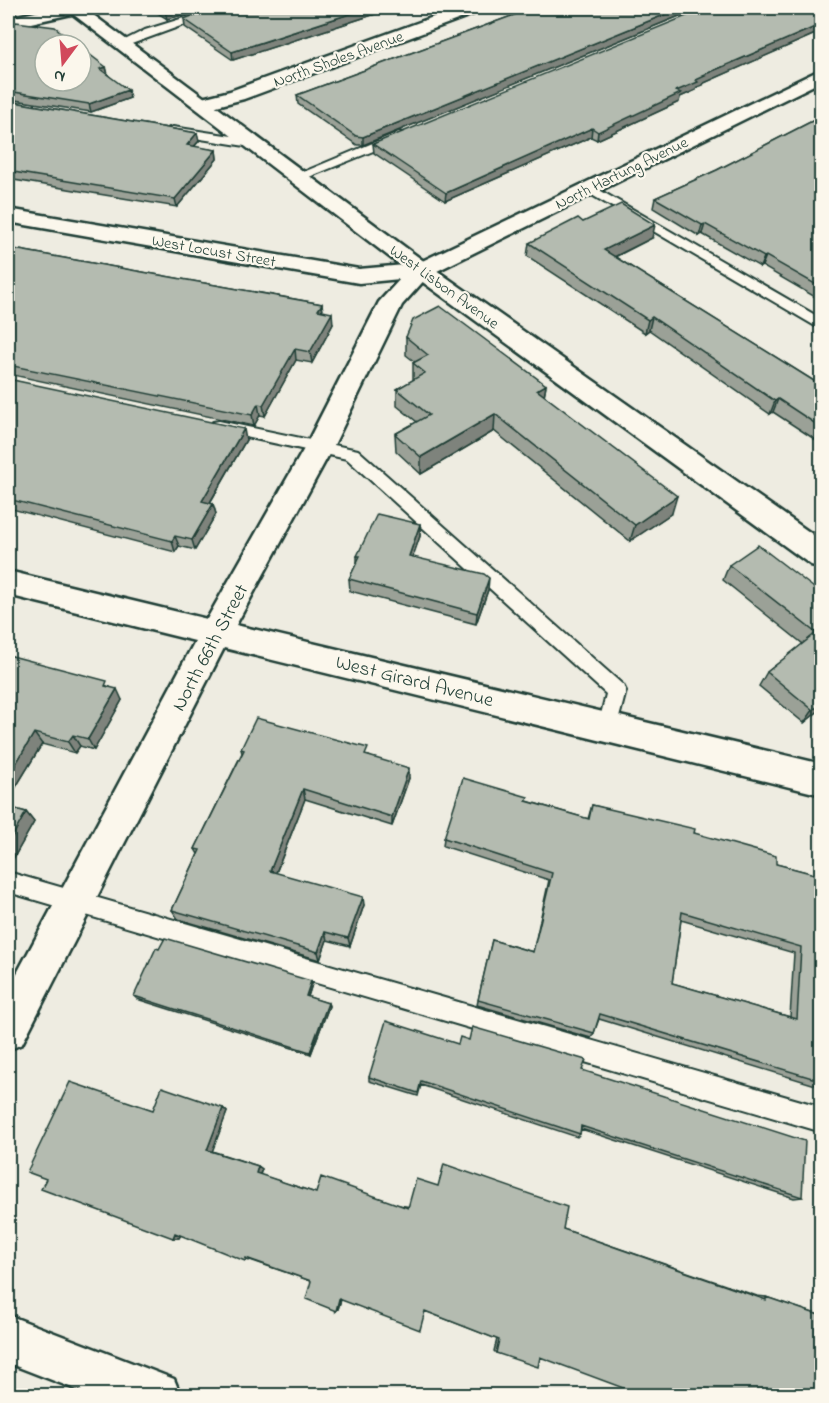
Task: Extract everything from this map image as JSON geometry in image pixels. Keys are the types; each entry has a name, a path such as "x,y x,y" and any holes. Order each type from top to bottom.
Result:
{"street":[{"path":"8,11 11,8"},
{"path":"8,23 75,8"},
{"name":"West Lisbon Avenue","path":"75,8 201,104 258,144 421,270 822,556"},
{"name":"North Sholes Avenue","path":"201,104 237,95 473,8"},
{"name":"North Hartung Avenue","path":"421,270 822,74"},
{"name":"West Locust Street","path":"8,214 359,276 421,270"},
{"name":"North 66th Street","path":"8,1030 216,632 319,447 391,302 421,270"},
{"name":"West Girard Avenue","path":"8,583 822,780"},
{"path":"8,1339 157,1395"}],"lane":[{"path":"123,44 149,32 225,8"},
{"path":"156,128 258,144"},
{"path":"300,176 415,129"},
{"path":"589,188 822,326"},
{"path":"200,422 352,454 616,691 608,727"},
{"path":"8,882 822,1120"}],"building":[{"path":"160,8 178,8 165,11"},
{"path":"214,8 368,8 232,52 184,19"},
{"path":"524,8 681,8 363,137 356,136 297,95 525,11"},
{"path":"706,8 822,8 822,24 703,75 705,76 696,80 698,82 676,91 681,93 598,132 592,128 446,193 373,144"},
{"path":"16,22 55,27 62,33 33,33 33,93 93,93 93,57 106,67 100,69 128,90 89,104 8,91 8,29"},
{"path":"8,101 197,133 187,145 216,150 175,199 8,171"},
{"path":"822,116 822,288 655,198 717,170"},
{"path":"621,204 655,225 604,250 822,386 822,428 778,399 775,401 652,317 648,320 529,243 578,218 583,222"},
{"path":"8,248 322,304 318,310 332,313 310,352 295,349 263,405 258,404 252,415 8,365"},
{"path":"440,306 546,385 537,390 677,496 635,525 495,414 421,457 395,434 429,415 397,389 425,373 413,363 428,355 406,337 413,320"},
{"path":"8,379 244,429 202,501 213,504 192,540 175,536 172,541 8,499"},
{"path":"377,514 420,524 409,556 484,574 489,578 477,613 349,579"},
{"path":"758,545 822,594 822,703 813,710 767,672 816,633 729,565"},
{"path":"8,655 107,681 105,686 117,689 88,739 73,735 68,742 34,733 8,777"},
{"path":"256,718 368,748 365,755 409,768 392,817 303,789 270,871 363,897 348,938 325,932 318,952 172,910 200,850 195,849 244,750 241,749"},
{"path":"463,778 528,797 526,801 589,819 592,805 695,829 694,833 776,856 776,864 822,876 822,1081 600,1014 594,1033 478,1000 492,940 533,952 552,873 444,838","holes":["682,912 801,947 797,1019 672,983"]},
{"path":"8,807 26,812 8,844"},
{"path":"165,938 311,981 306,996 328,1003 310,1052 134,996 156,948 159,949"},
{"path":"386,1021 458,1044 460,1037 469,1040 472,1027 586,1060 582,1070 805,1141 802,1197 581,1126 580,1134 421,1081 418,1093 369,1077"},
{"path":"70,1082 153,1110 162,1087 223,1108 207,1150 258,1166 256,1173 316,1193 321,1177 408,1208 416,1179 438,1186 444,1164 567,1207 563,1229 766,1300 766,1297 822,1316 822,1395 642,1395 540,1357 538,1367 496,1353 499,1340 425,1311 420,1330 339,1299 336,1311 306,1299 311,1281 246,1258 245,1261 175,1233 173,1238 41,1189 46,1179 27,1172"}]}
